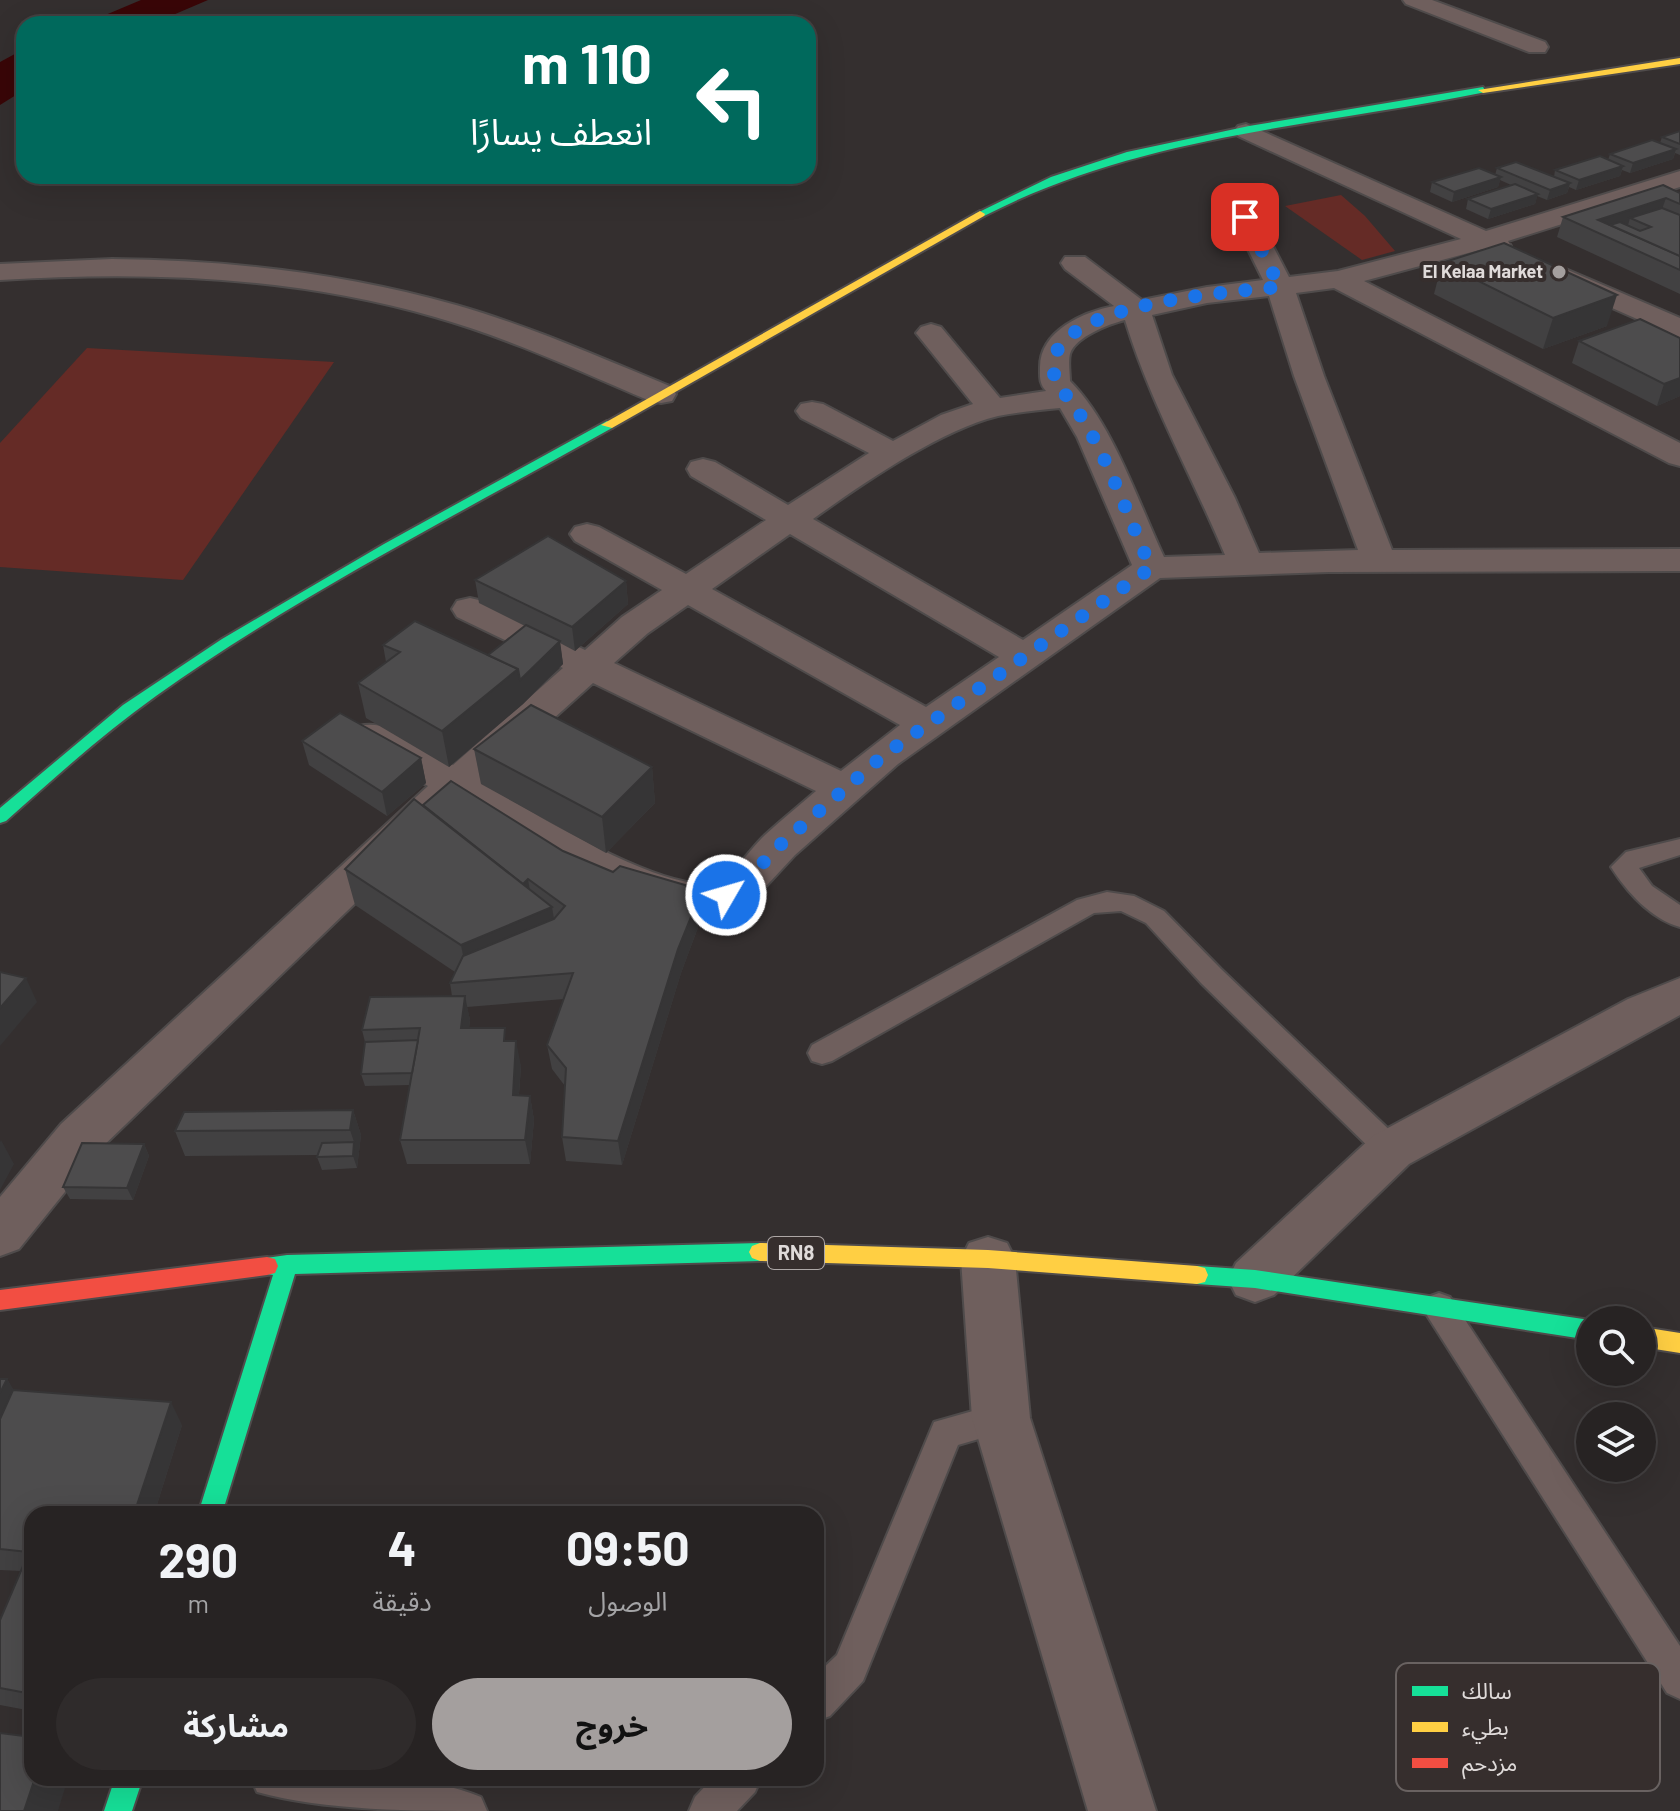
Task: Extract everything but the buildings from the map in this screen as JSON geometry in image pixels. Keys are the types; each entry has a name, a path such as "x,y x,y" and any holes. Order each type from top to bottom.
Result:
{"main road":[{"path":"0,817 71,753 173,677 279,611 1026,188 1118,157 1246,131 1445,95 1680,61"},
{"name":"RN8","path":"0,1300 287,1264 767,1252 988,1259 1255,1279 1576,1328"},
{"path":"212,1506 287,1264"},
{"path":"1656,1339 1680,1343"},
{"path":"118,1811 126,1786"}],"street":[{"path":"1413,0 1537,47"},
{"path":"1246,131 1680,329"},
{"path":"1363,184 1402,239"},
{"path":"1151,568 1093,437 1069,397 1055,383 1055,354 1065,339 1100,317 1135,308 1338,279 1402,239 1486,240 1663,184 1680,203"},
{"path":"1245,217 1280,287 1309,376 1379,561"},
{"path":"1075,263 1135,308 1157,375 1218,498 1246,564"},
{"path":"0,272 95,267 200,269 295,278 384,294 513,333 661,394"},
{"path":"1338,279 1676,450"},
{"path":"931,333 992,408"},
{"path":"0,1234 79,1138 455,785 635,625 857,473 952,422 992,408 1069,397"},
{"path":"812,411 893,453"},
{"path":"703,469 1024,656"},
{"path":"587,534 928,724"},
{"path":"340,714 531,830 618,875 660,891 707,898 726,895 741,886 780,845 928,724 1151,568 1379,561 1680,560"},
{"path":"470,609 845,789"},
{"path":"1255,1279 1391,1150 1680,995"},
{"path":"988,1259 1001,1418 1122,1811"}],"lane":[{"path":"1680,847 1635,858 1625,863 1624,867 1643,892 1680,918"},
{"path":"822,1053 1086,906 1107,901 1125,902 1155,917 1391,1150"},
{"path":"1439,1307 1680,1680"},
{"path":"824,1694 850,1668 946,1433 1001,1418"},
{"path":"319,1786 467,1811"},
{"path":"709,1811 733,1786"}],"shaded area":[{"path":"141,0 208,0 171,16 103,16"},
{"path":"16,53 16,95 0,105 0,62"},
{"path":"1341,195 1365,216 1395,251 1362,260 1285,206"},
{"path":"87,348 334,362 183,580 0,567 0,443"}],"traffic: fast":[{"path":"980,214 1054,179 1131,154 1249,129 1483,90"},
{"path":"0,817 107,725 175,676 335,578 607,425"},
{"path":"267,1266 760,1252"},
{"path":"212,1506 287,1264"},
{"path":"1197,1275 1255,1279 1576,1328"},
{"path":"118,1811 126,1786"}],"traffic: slow":[{"path":"1483,90 1680,61"},
{"path":"607,425 980,214"},
{"path":"760,1252 988,1259 1197,1275"},
{"path":"1656,1339 1680,1343"}],"traffic: jam":[{"path":"0,1300 267,1266"}],"place":[{"name":"El Kelaa Market","path":"1559,272"}],"route":[{"path":"726,895 741,886 780,845 884,755 1151,568 1093,437 1069,397 1055,383 1055,354 1065,339 1100,317 1207,295 1280,287 1245,217"}]}
